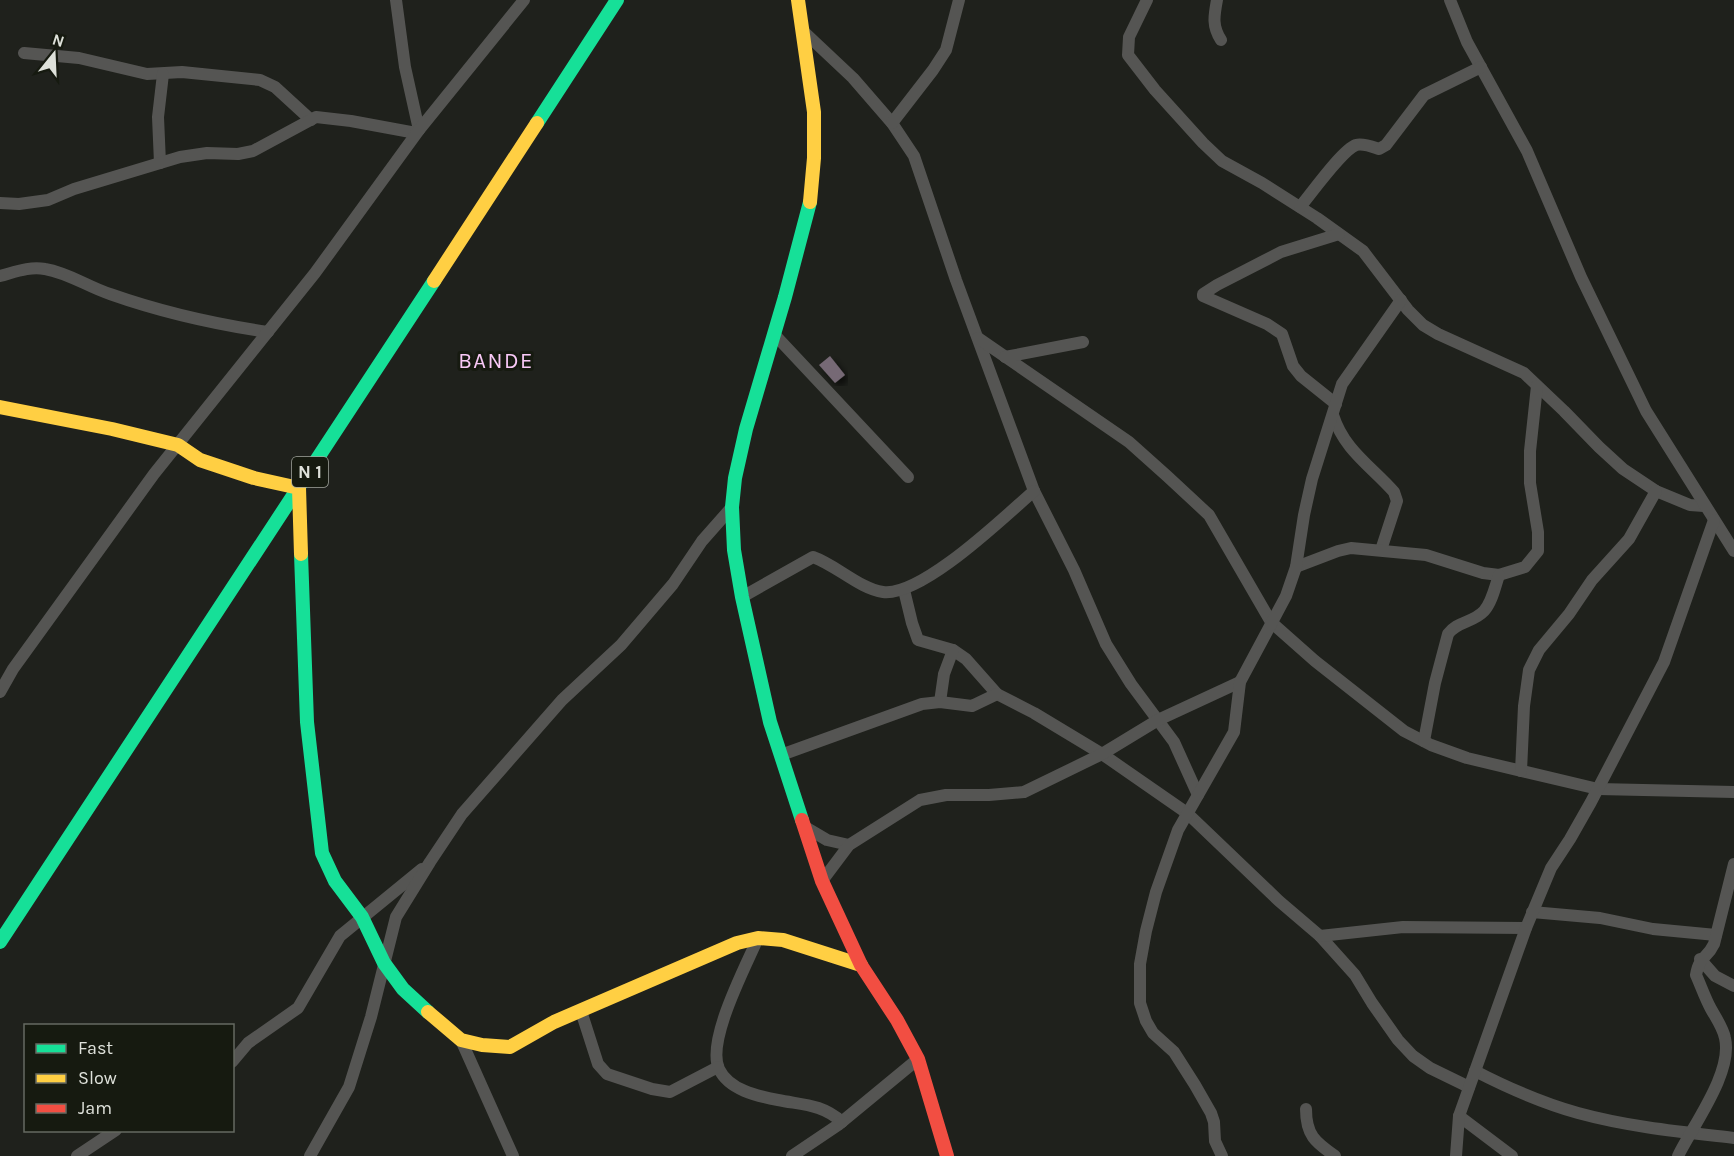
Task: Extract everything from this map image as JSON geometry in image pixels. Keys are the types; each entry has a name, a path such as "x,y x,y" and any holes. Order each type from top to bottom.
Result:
{"main road":[{"name":"N 1","path":"0,942 617,0"},
{"path":"798,0 814,112 813,168 809,207 746,429 735,478 732,507 734,550 770,722 822,881 861,964 897,1020 918,1059 947,1156"},
{"path":"0,407 112,429 177,445 200,460 254,478 299,488 307,722 322,853 335,881 362,916 384,963 403,989 461,1040 482,1045 510,1047 554,1022 737,943 758,938 783,940 861,964"}],"street":[{"path":"396,0 405,68 418,132"},
{"path":"0,692 13,669 177,445 315,273 418,132 524,0"},
{"path":"892,123 946,50 959,0"},
{"path":"1148,0 1129,37 1128,55 1155,90 1222,161 1300,207 1363,251 1423,325 1524,373 1623,469 1656,491 1690,505 1704,506"},
{"path":"1217,0 1214,29 1221,40"},
{"path":"1450,0 1467,42 1527,152 1581,277 1646,411 1734,551"},
{"path":"802,30 853,78 892,123 914,156 956,280 1034,490 1074,570 1106,644 1131,684 1174,742 1198,795"},
{"path":"24,54 79,58 147,74 182,72 260,80 275,87 311,120"},
{"path":"1300,207 1342,156 1355,145 1360,144 1379,149 1386,145 1424,95 1480,67"},
{"path":"160,163 158,117 163,74"},
{"path":"0,203 27,204 48,200 74,189 180,157 253,151 316,117 418,132"},
{"path":"1339,234 1281,252 1217,285 1203,296 1268,324 1282,334 1293,366 1334,410 1338,432 1351,450 1394,492 1397,501 1381,550"},
{"path":"0,276 26,268 43,268 62,273 107,293 161,310 268,332"},
{"path":"1222,1156 1215,1141 1211,1113 1174,1052 1153,1033 1146,1021 1140,1003 1140,964 1146,931 1156,892 1178,830 1234,732 1240,682 1286,596 1296,567 1312,479 1342,384 1401,300"},
{"path":"774,334 908,477"},
{"path":"978,338 1129,442 1209,515 1271,622 1315,661 1404,731 1467,758 1598,789 1734,792"},
{"path":"1005,357 1083,342"},
{"path":"1296,567 1338,551 1351,549 1426,555 1482,573 1499,575 1525,567 1538,550 1538,532 1530,483 1530,451 1537,386"},
{"path":"742,597 813,557 824,560 869,587 884,592 904,590 950,561 989,531 1034,490"},
{"path":"1521,771 1524,706 1529,670 1539,650 1569,614 1592,580 1629,539 1656,491"},
{"path":"310,1156 349,1087 371,1017 396,917 430,862 462,814 562,700 621,645 673,584 702,541 732,507"},
{"path":"1456,1156 1459,1116 1532,912 1551,868 1570,840 1598,789 1664,662 1714,520"},
{"path":"1424,741 1435,683 1448,634 1452,627 1474,619 1484,611 1499,575"},
{"path":"904,590 918,640 953,650 966,659 997,694 1034,713 1102,754 1187,813 1279,901 1320,936 1355,975 1385,1021 1413,1056 1430,1068 1469,1087"},
{"path":"940,702 944,674 953,650"},
{"path":"822,881 849,846 920,800 946,795 1024,792 1102,754 1158,720 1240,682"},
{"path":"782,755 922,704 940,702 972,706 997,694"},
{"path":"805,827 827,840 849,846"},
{"path":"234,1060 248,1043 298,1008 340,936 430,862"},
{"path":"1678,1156 1689,1133 1710,1100 1730,1048 1696,975 1700,959 1710,952 1716,935 1734,864"},
{"path":"1532,912 1600,918 1653,928 1716,935"},
{"path":"1320,936 1403,927 1526,928"},
{"path":"758,938 723,1021 716,1052 718,1067 726,1079 739,1089 772,1099 825,1108 842,1122"},
{"path":"1700,959 1715,975 1734,986"},
{"path":"581,1011 598,1064 606,1074 652,1089 670,1092 718,1067"},
{"path":"461,1040 513,1156"},
{"path":"792,1156 842,1122 918,1059"},
{"path":"1475,1071 1509,1088 1578,1113 1627,1124 1734,1138"},
{"path":"1306,1109 1308,1133 1335,1156"},
{"path":"1459,1116 1512,1156"},
{"path":"77,1156 114,1132"}],"building":[{"path":"830,356 845,375 835,383 819,365"}],"traffic: fast":[{"path":"537,123 617,0"},
{"path":"802,820 770,722 742,597 734,550 732,507 735,478 746,429 810,202"},
{"path":"0,942 434,281"},
{"path":"301,554 307,722 322,853 335,881 362,917 384,963 403,989 428,1012"}],"traffic: slow":[{"path":"798,0 814,112 814,158 810,202"},
{"path":"434,281 537,123"},
{"path":"0,407 112,429 178,445 200,460 254,478 299,488 301,554"},
{"path":"428,1012 461,1040 482,1045 510,1047 554,1022 737,943 758,938 783,940 861,965"}],"traffic: jam":[{"path":"802,820 822,881 861,965 897,1020 918,1059 947,1156"}],"district":[{"name":"BANDE","path":"496,360"}]}
